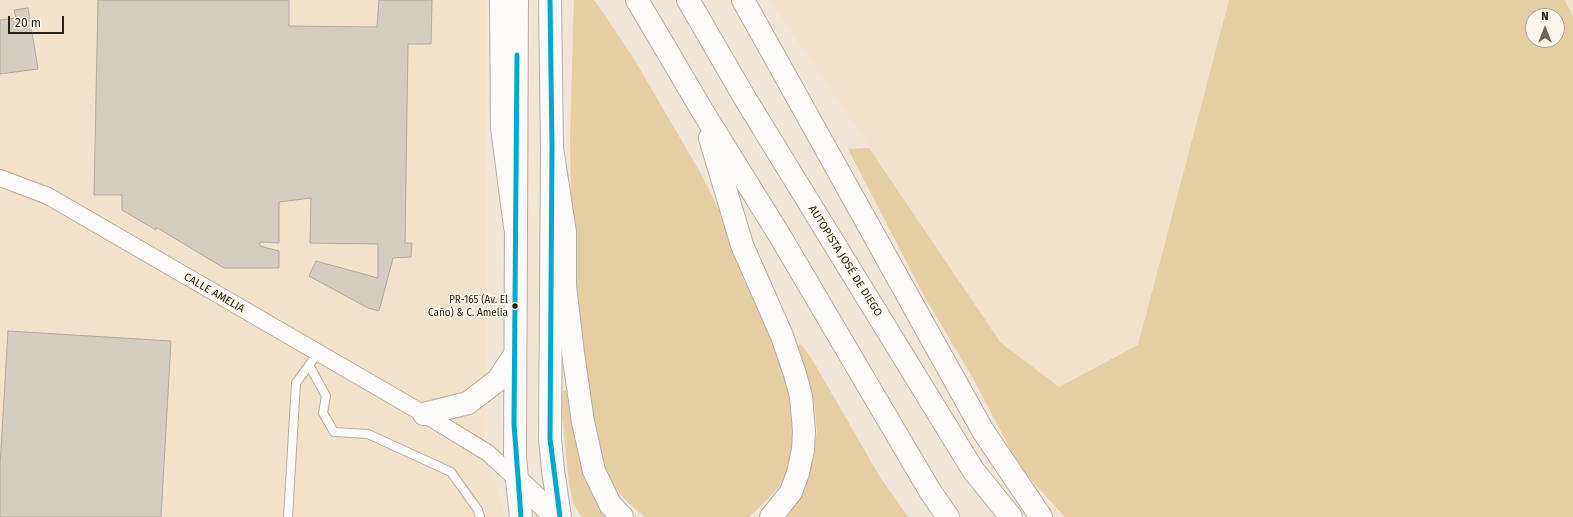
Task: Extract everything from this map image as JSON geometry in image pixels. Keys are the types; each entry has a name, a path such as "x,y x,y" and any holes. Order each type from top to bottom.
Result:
{"main road":[{"path":"501,0 502,127 515,227"},
{"path":"517,0 514,424 517,480 521,517"},
{"path":"550,0 552,148 550,439 560,517"},
{"path":"637,0 703,112 780,236 930,491 948,517"},
{"name":"AUTOPISTA JOSÉ DE DIEGO","path":"688,0 746,100 973,470 1011,517"},
{"path":"743,0 983,431 1041,517"},
{"path":"703,112 742,245 782,336 801,396 804,431 803,450 798,473 791,492 771,517"},
{"path":"552,148 565,232 565,286 583,422 594,471 610,504 622,517"},
{"path":"424,414 468,402 498,380 515,354"},
{"path":"517,480 556,517"}],"street":[{"name":"CALLE AMELIA","path":"0,178 48,196 313,359 424,414 488,453 517,480"}],"lane":[{"path":"288,517 296,383 313,359"},
{"path":"313,359 326,396 323,413 334,432 368,434 451,472 478,510 480,517"}],"shaded area":[{"path":"0,0 486,0 486,360 484,443 505,517 0,517"},
{"path":"574,0 594,0 600,8 634,59 700,172 733,238 784,363 794,402 793,451 785,479 769,498 749,517 645,517 627,502 603,473 577,328 571,209 570,137"},
{"path":"770,0 1229,0 1138,345 1059,387 1001,343"},
{"path":"1229,0 1565,0 1573,17 1573,517 1065,517 1020,468 974,380 923,294 848,149 869,148 1001,343 1059,387 1138,345"},
{"path":"1565,0 1573,0 1573,17"},
{"path":"801,344 813,361 880,477 908,517 779,517 812,458 817,431 811,389 797,347"},
{"path":"570,390 584,479 610,517 581,517 573,502 569,484 560,391"}],"building":[{"path":"98,0 289,0 289,26 377,27 379,0 432,0 431,44 408,44 405,243 412,243 411,257 393,258 379,311 368,308 309,276 316,261 378,278 378,244 310,243 311,198 279,202 279,243 260,242 260,246 279,251 279,268 224,268 156,227 156,230 122,210 122,195 94,195"},
{"path":"28,8 38,69 0,74 0,20 16,18 14,10"},
{"path":"8,331 171,341 161,517 0,517 0,466"}],"transit line":[{"path":"550,0 552,148 550,439 560,517"},
{"path":"517,55 514,424 521,517"}],"place":[{"name":"PR-165 (Av. El Caño) & C. Amelia","path":"515,306"}]}
